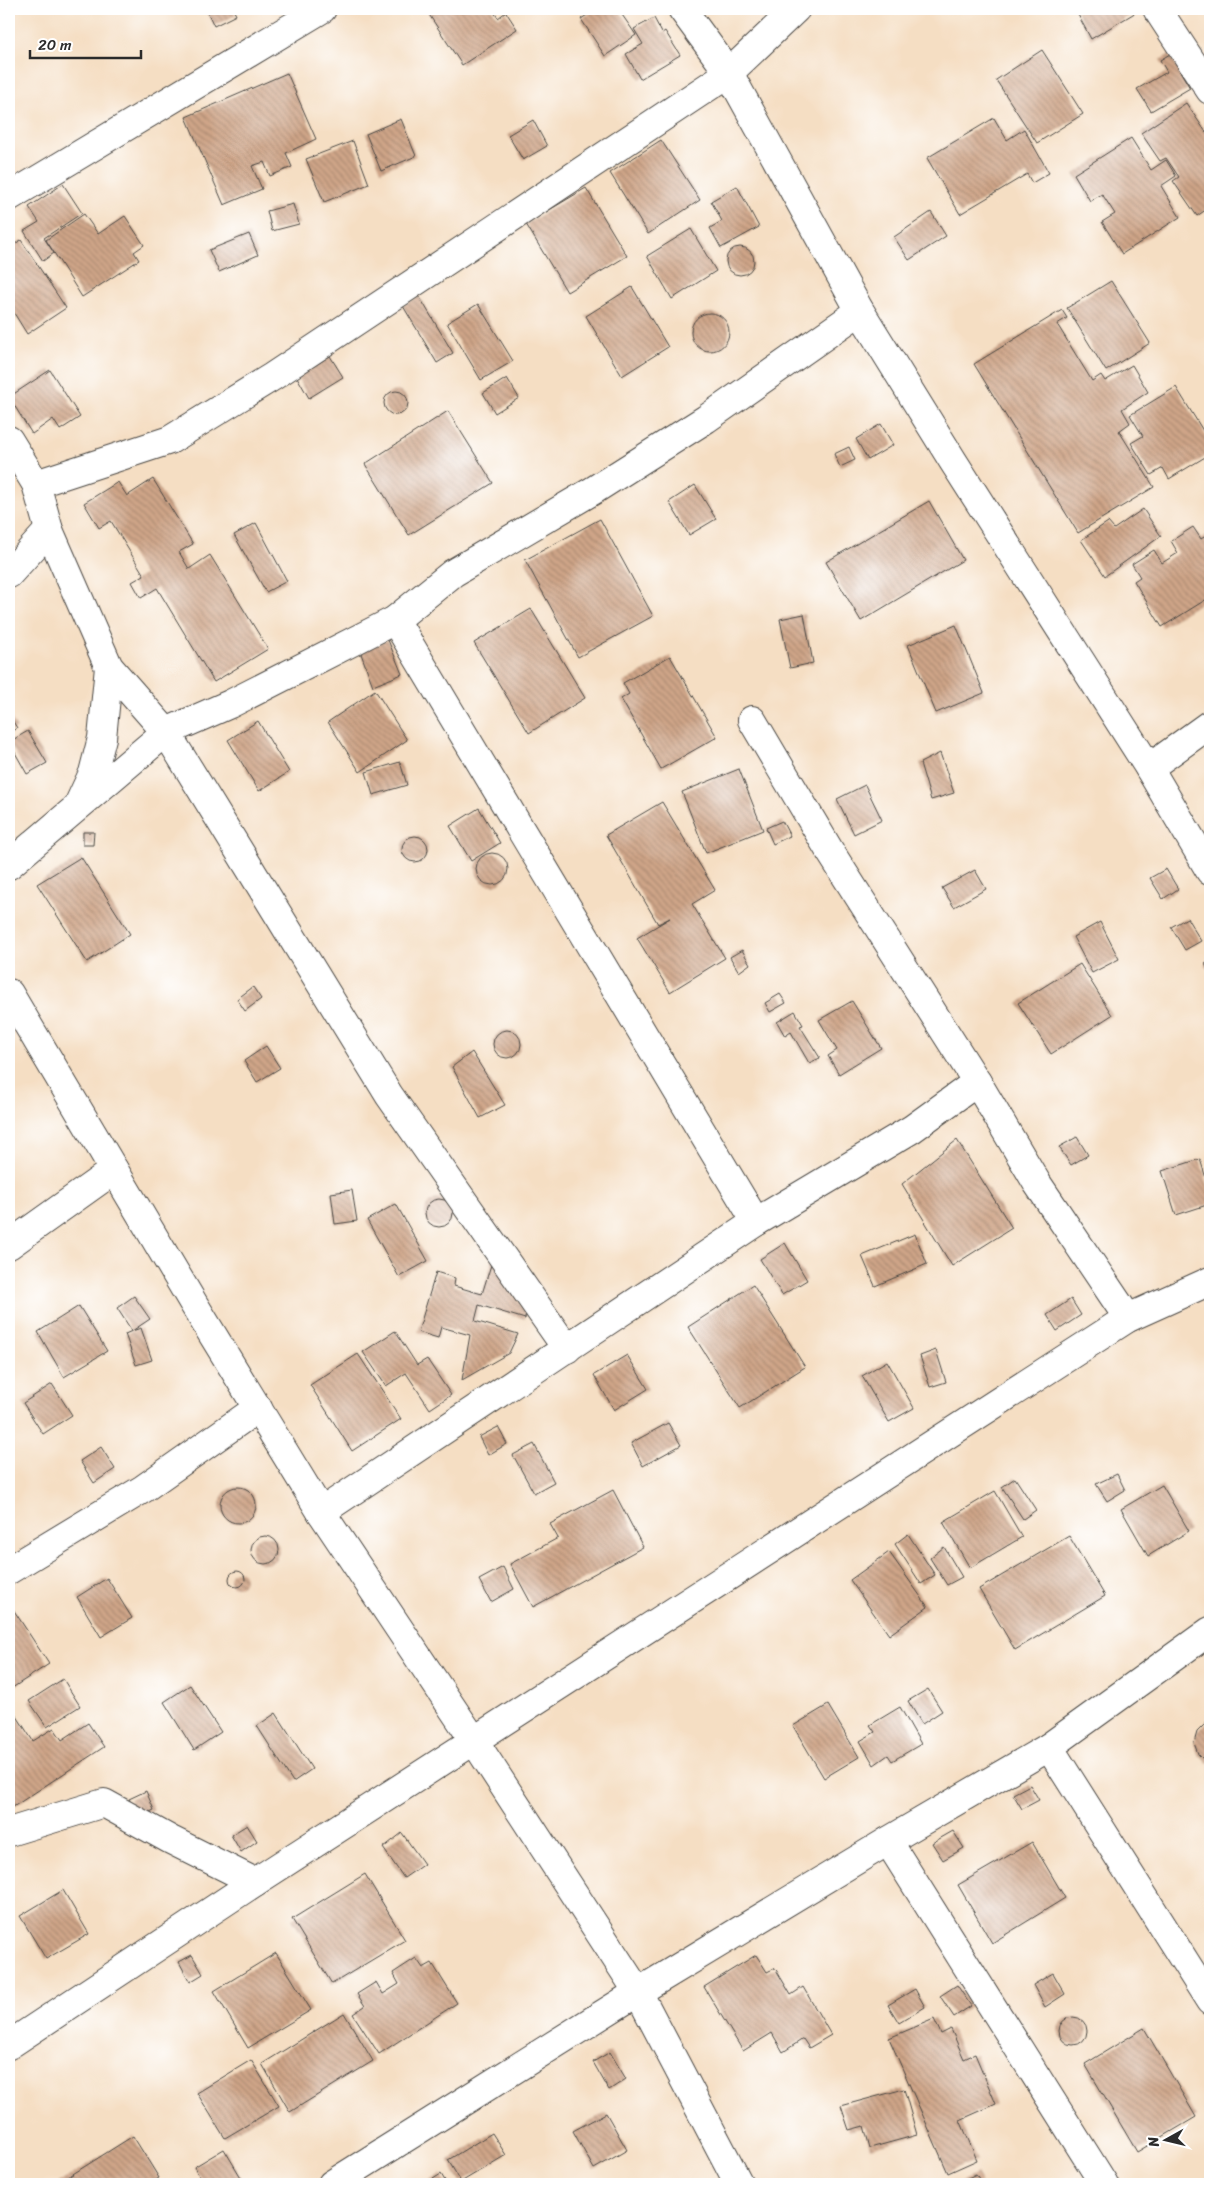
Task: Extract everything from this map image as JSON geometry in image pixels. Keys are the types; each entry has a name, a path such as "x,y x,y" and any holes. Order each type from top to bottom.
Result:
{"street":[{"path":"9,197 322,9"},
{"path":"682,9 729,73 860,311 958,470 1149,768 1210,871"},
{"path":"36,484 170,440 272,377 729,73 796,9"},
{"path":"1157,9 1210,90"},
{"path":"9,865 166,732 230,704 395,620 453,574 594,490 706,419 860,311"},
{"path":"9,440 36,484 49,530 109,667 166,732 390,1096 567,1349"},
{"path":"9,574 49,530"},
{"path":"395,620 756,1222"},
{"path":"77,806 93,772 102,738 109,667"},
{"path":"752,720 830,853 977,1082 1037,1183 1128,1318"},
{"path":"1149,768 1210,724"},
{"path":"9,993 321,1512 475,1742 638,1992 739,2184"},
{"path":"321,1512 756,1222 912,1129 977,1082"},
{"path":"9,1245 114,1170"},
{"path":"9,2044 255,1882 475,1742 1128,1318 1210,1281"},
{"path":"9,1570 143,1489 258,1408"},
{"path":"332,2184 638,1992 888,1841 1049,1747 1210,1630"},
{"path":"1049,1747 1210,2001"},
{"path":"9,1832 104,1803 171,1840 255,1882"},
{"path":"888,1841 1104,2184"}],"building":[{"path":"206,9 233,9 236,15 214,26"},
{"path":"435,9 492,9 498,18 506,12 517,29 462,65 428,13"},
{"path":"596,9 618,9 636,35 605,56 581,19"},
{"path":"1080,9 1137,9 1138,11 1091,39 1076,11"},
{"path":"654,18 662,33 665,31 680,55 640,79 626,54 643,44 634,29"},
{"path":"1042,50 1083,114 1037,143 996,80"},
{"path":"1170,54 1190,88 1151,111 1137,89 1167,72 1160,60"},
{"path":"287,73 316,139 286,153 292,167 270,176 264,162 252,166 262,189 224,205 186,117"},
{"path":"1186,103 1210,138 1210,207 1197,216 1173,181 1179,177 1166,158 1160,161 1141,133"},
{"path":"994,118 1007,140 1024,129 1049,173 1032,183 1027,174 960,214 927,158"},
{"path":"401,119 416,156 381,171 366,134"},
{"path":"533,120 547,146 523,160 508,135"},
{"path":"1131,138 1151,170 1166,160 1176,176 1161,186 1180,217 1122,254 1102,222 1115,214 1102,194 1090,201 1074,174"},
{"path":"661,140 700,200 648,234 610,173"},
{"path":"353,141 369,184 324,202 306,159"},
{"path":"63,184 82,213 44,238 54,253 43,261 24,231 39,222 29,207"},
{"path":"737,186 759,227 721,248 710,228 722,221 711,201"},
{"path":"586,188 627,256 567,292 526,224"},
{"path":"293,204 299,224 272,231 267,211"},
{"path":"931,212 946,236 909,260 894,237"},
{"path":"84,214 98,234 125,216 144,245 134,252 139,260 82,297 46,240"},
{"path":"691,229 716,271 672,299 647,256"},
{"path":"249,234 258,255 219,272 209,250"},
{"path":"21,240 66,308 27,334 9,305 9,248"},
{"path":"740,247 750,251 754,261 750,271 740,275 730,271 726,261 730,251"},
{"path":"1111,281 1150,343 1106,371 1067,308"},
{"path":"632,287 668,347 622,376 586,316"},
{"path":"419,296 453,353 437,363 403,306"},
{"path":"478,304 513,361 481,380 447,323"},
{"path":"1062,310 1067,318 1057,324 1092,381 1101,375 1105,381 1132,365 1148,392 1122,409 1130,423 1119,431 1154,487 1078,533 974,364"},
{"path":"710,313 723,319 729,332 723,345 710,351 697,345 691,332 697,319"},
{"path":"330,356 343,377 309,398 297,377"},
{"path":"50,370 80,417 60,430 53,419 32,434 9,397"},
{"path":"507,378 519,398 495,413 483,393"},
{"path":"1176,387 1210,442 1210,454 1169,479 1163,468 1151,475 1131,443 1143,436 1130,415"},
{"path":"396,391 405,394 408,403 405,412 396,415 387,412 384,403 387,394"},
{"path":"448,411 493,483 409,535 365,464"},
{"path":"881,424 893,445 868,460 856,439"},
{"path":"849,447 855,460 840,467 834,454"},
{"path":"153,479 193,544 179,552 189,569 210,555 268,649 214,682 157,588 141,598 132,582 144,575 111,521 99,528 84,503 118,482 127,496"},
{"path":"695,485 716,519 689,535 669,502"},
{"path":"929,501 963,560 861,621 826,562"},
{"path":"1143,509 1161,536 1105,576 1081,540 1108,522 1114,529"},
{"path":"600,519 653,616 578,657 525,560"},
{"path":"256,523 287,581 266,592 234,535"},
{"path":"1193,527 1201,539 1210,533 1210,597 1162,627 1134,581 1140,577 1132,564 1154,550 1162,563 1178,553 1171,541"},
{"path":"531,609 585,698 529,733 474,643"},
{"path":"804,614 813,663 790,668 780,619"},
{"path":"956,625 984,693 936,713 908,645"},
{"path":"388,640 402,674 373,686 360,651"},
{"path":"670,656 717,737 661,769 621,699 629,694 623,683"},
{"path":"375,690 407,740 360,772 328,722"},
{"path":"9,715 17,728 9,733"},
{"path":"258,721 289,772 259,791 228,740"},
{"path":"28,731 47,763 27,774 9,742"},
{"path":"940,753 954,793 931,800 920,763"},
{"path":"400,762 407,785 373,795 366,772"},
{"path":"739,769 763,830 706,853 682,792"},
{"path":"865,785 882,820 854,834 837,799"},
{"path":"662,802 715,890 692,904 725,958 670,992 637,938 670,918 658,924 606,835"},
{"path":"479,808 500,843 471,861 450,826"},
{"path":"782,821 790,836 773,844 766,828"},
{"path":"83,832 94,832 93,845 83,845"},
{"path":"415,836 424,840 428,849 424,858 415,862 406,858 402,849 406,840"},
{"path":"492,853 498,854 503,858 507,863 507,875 503,880 498,884 492,885 486,884 481,880 477,875 476,869 477,863 481,858 486,854"},
{"path":"81,857 130,934 87,962 37,884"},
{"path":"1166,869 1178,889 1163,899 1150,878"},
{"path":"975,870 986,889 954,907 942,888"},
{"path":"1187,918 1201,941 1185,950 1171,927"},
{"path":"1100,922 1119,959 1092,973 1073,937"},
{"path":"742,950 750,964 739,972 730,957"},
{"path":"1210,961 1210,973 1205,964"},
{"path":"1080,964 1112,1015 1051,1054 1018,1003"},
{"path":"253,987 261,999 245,1011 237,999"},
{"path":"780,994 786,1003 770,1012 765,1003"},
{"path":"852,1001 881,1048 839,1074 828,1056 837,1050 819,1020"},
{"path":"795,1011 803,1025 800,1026 820,1058 809,1063 791,1032 785,1036 777,1022"},
{"path":"507,1030 517,1034 521,1044 517,1054 507,1058 497,1054 493,1044 497,1034"},
{"path":"266,1046 280,1068 257,1082 244,1061"},
{"path":"472,1052 505,1105 480,1118 452,1067"},
{"path":"1077,1137 1088,1155 1071,1165 1059,1147"},
{"path":"957,1140 1012,1228 952,1266 902,1184"},
{"path":"1200,1159 1210,1191 1210,1204 1176,1215 1162,1171"},
{"path":"352,1190 357,1221 335,1224 331,1193"},
{"path":"439,1199 449,1203 453,1213 449,1223 439,1227 429,1223 425,1213 429,1203"},
{"path":"396,1204 428,1261 399,1277 367,1220"},
{"path":"915,1234 927,1264 875,1286 862,1256"},
{"path":"785,1243 807,1280 782,1295 760,1259"},
{"path":"494,1255 527,1299 525,1319 479,1305 475,1321 518,1334 509,1353 462,1380 470,1335 441,1327 438,1338 418,1332 436,1272 455,1278 454,1286 482,1294"},
{"path":"753,1285 805,1367 740,1408 688,1327"},
{"path":"134,1296 150,1319 132,1331 117,1308"},
{"path":"1071,1299 1081,1315 1057,1331 1047,1315"},
{"path":"79,1306 107,1351 64,1377 38,1332"},
{"path":"141,1328 152,1360 136,1365 125,1334"},
{"path":"395,1331 417,1365 427,1359 451,1395 430,1409 406,1373 386,1386 363,1352"},
{"path":"936,1350 946,1382 930,1387 920,1356"},
{"path":"358,1354 401,1419 352,1451 310,1385"},
{"path":"627,1355 648,1389 614,1410 594,1375"},
{"path":"887,1361 914,1408 889,1422 862,1376"},
{"path":"52,1384 72,1415 43,1434 23,1403"},
{"path":"668,1423 681,1445 643,1466 631,1443"},
{"path":"498,1427 507,1444 488,1455 479,1437"},
{"path":"534,1444 554,1482 534,1493 513,1455"},
{"path":"101,1447 115,1469 94,1483 80,1461"},
{"path":"1117,1474 1125,1490 1107,1501 1096,1484"},
{"path":"1015,1478 1036,1510 1023,1519 1002,1487"},
{"path":"1162,1485 1189,1531 1148,1556 1121,1509"},
{"path":"238,1487 245,1488 251,1492 255,1498 255,1512 251,1518 245,1522 238,1523 231,1522 225,1518 221,1512 220,1505 221,1498 225,1492 231,1488"},
{"path":"613,1490 643,1547 533,1607 510,1564 558,1538 550,1524"},
{"path":"995,1491 1022,1537 970,1568 943,1522"},
{"path":"908,1534 935,1575 921,1584 895,1544"},
{"path":"265,1536 275,1540 279,1550 275,1560 265,1564 255,1560 251,1550 255,1540"},
{"path":"1069,1536 1105,1596 1015,1650 979,1589"},
{"path":"944,1547 962,1577 947,1585 930,1558"},
{"path":"889,1552 928,1607 889,1635 850,1580"},
{"path":"503,1567 514,1589 491,1602 479,1580"},
{"path":"237,1571 243,1573 245,1579 243,1585 237,1587 231,1585 229,1579 231,1573"},
{"path":"107,1578 132,1618 101,1637 77,1597"},
{"path":"9,1603 49,1664 9,1690"},
{"path":"63,1679 80,1706 47,1727 29,1701"},
{"path":"190,1685 221,1732 194,1750 164,1702"},
{"path":"928,1689 942,1711 922,1724 908,1701"},
{"path":"9,1704 33,1741 54,1728 62,1740 88,1723 104,1747 10,1809"},
{"path":"828,1705 859,1757 824,1778 793,1726"},
{"path":"900,1707 921,1744 892,1761 888,1755 874,1765 860,1741 875,1732 870,1725"},
{"path":"276,1713 312,1769 293,1782 257,1726"},
{"path":"1210,1723 1210,1763 1206,1762 1198,1754 1194,1743 1197,1732 1205,1724"},
{"path":"1030,1785 1039,1800 1022,1809 1013,1794"},
{"path":"146,1791 154,1810 139,1817 129,1799"},
{"path":"247,1825 257,1841 241,1852 231,1835"},
{"path":"953,1831 964,1848 943,1860 932,1843"},
{"path":"402,1833 424,1864 404,1878 383,1848"},
{"path":"1032,1842 1065,1898 992,1943 958,1885"},
{"path":"365,1874 405,1940 332,1984 292,1919"},
{"path":"63,1890 89,1934 46,1959 20,1916"},
{"path":"276,1953 311,2010 248,2048 214,1991"},
{"path":"192,1955 203,1974 190,1982 179,1962"},
{"path":"756,1955 767,1972 775,1968 791,1995 803,1987 831,2035 809,2048 803,2039 783,2052 772,2033 743,2051 704,1987"},
{"path":"416,1958 423,1968 432,1963 457,2003 379,2054 353,2014 365,2006 357,1994 376,1982 383,1994 399,1984 393,1973"},
{"path":"1053,1973 1065,1994 1045,2007 1033,1985"},
{"path":"957,1985 971,2006 954,2017 940,1996"},
{"path":"915,1989 925,2007 899,2023 888,2005"},
{"path":"344,2013 373,2061 290,2112 262,2064"},
{"path":"1073,2017 1083,2021 1087,2031 1083,2041 1073,2045 1063,2041 1059,2031 1063,2021"},
{"path":"934,2019 941,2034 951,2029 964,2059 975,2054 996,2104 960,2120 977,2160 948,2173 889,2038"},
{"path":"1144,2028 1196,2117 1137,2152 1085,2064"},
{"path":"610,2052 626,2079 609,2090 593,2062"},
{"path":"251,2060 279,2106 225,2138 197,2093"},
{"path":"904,2089 917,2135 870,2148 864,2126 849,2130 841,2106"},
{"path":"606,2113 627,2150 594,2169 573,2131"},
{"path":"492,2133 506,2155 461,2182 448,2160"},
{"path":"133,2136 159,2178 149,2184 57,2184"},
{"path":"224,2149 245,2184 204,2184 194,2167"},
{"path":"441,2174 447,2184 425,2184"},
{"path":"976,2174 982,2184 956,2184"}]}
